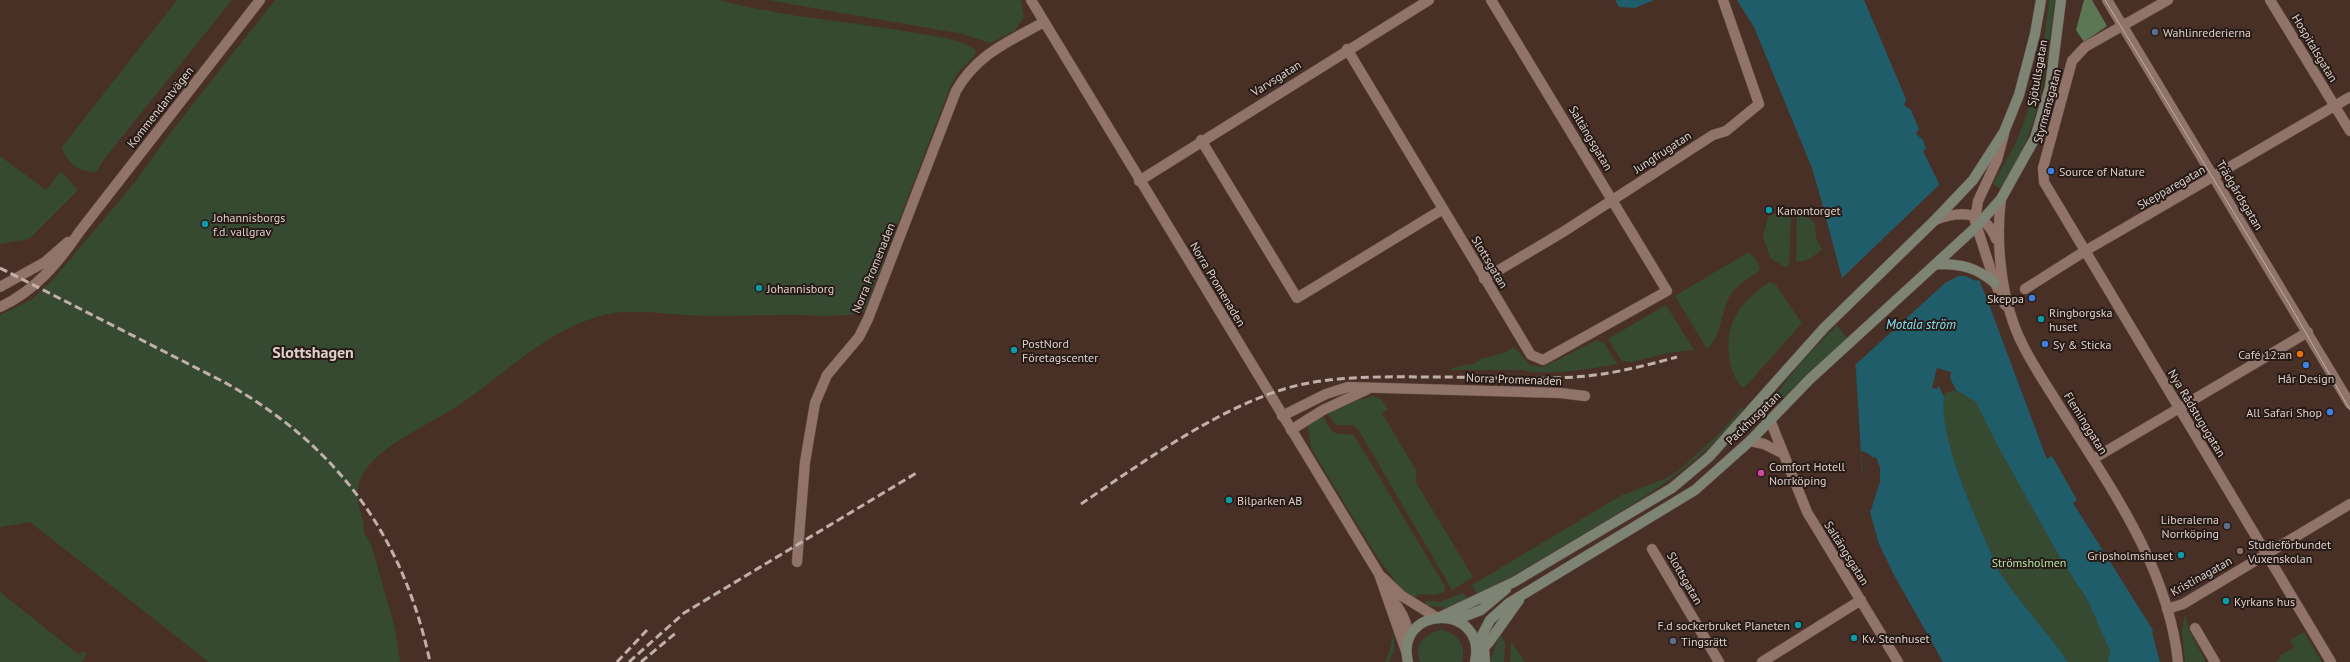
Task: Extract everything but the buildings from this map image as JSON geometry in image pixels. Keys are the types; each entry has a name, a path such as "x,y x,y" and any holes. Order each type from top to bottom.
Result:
{"main road":[{"name":"Sjötullsgatan","path":"1935,220 1973,180 2004,132 2019,95 2029,61 2041,0"},
{"name":"Sjötullsgatan","path":"1978,221 2001,199 2024,162 2035,138 2046,103 2061,0"},
{"name":"Packhusgatan","path":"1410,638 1420,624 1514,582 1672,488 1691,473 1723,442 1843,308 1935,220"},
{"name":"Packhusgatan","path":"1478,653 1522,595 1695,490 1750,440 1810,379 1965,238 1978,221"},
{"path":"1937,264 1959,264 1978,270 1995,283"},
{"name":"Packhusgatan","path":"1455,620 1481,610 1514,582"},
{"path":"1438,617 1455,620 1466,628 1478,653 1485,662"},
{"path":"1406,658 1410,638"}],"street":[{"name":"Kommendantvägen","path":"0,307 35,285 61,260 80,231 260,0"},
{"name":"Norra Promenaden","path":"1031,0 1139,181 1379,574 1406,658"},
{"name":"Varvsgatan","path":"1139,181 1201,140 1429,0"},
{"name":"Saltängsgatan","path":"1491,0 1613,199 1667,291"},
{"name":"Jungfrugatan","path":"1484,279 1713,135 1726,131 1759,104 1723,0"},
{"name":"Trädgårdsgatan","path":"2107,0 2350,404"},
{"name":"Styrmansgatan","path":"2043,175 2043,168 2072,61 2085,48 2168,0"},
{"name":"Hospitalsgatan","path":"2270,0 2350,131"},
{"name":"Norra Promenaden","path":"797,562 805,462 816,403 827,376 859,337 871,312 956,90 965,75 985,55 1044,22"},
{"name":"Slottsgatan","path":"1347,50 1531,355 1543,360 1667,291"},
{"name":"Skepparegatan","path":"2025,288 2085,251 2214,178 2350,97"},
{"name":"Sjötullsgatan","path":"1978,221 1978,201 1997,160 2004,132"},
{"path":"1201,140 1297,298 1443,209"},
{"name":"Nya Rådstugugatan","path":"2043,175 2047,190 2331,662"},
{"name":"Fleminggatan","path":"1998,245 1998,226 2001,199"},
{"path":"1935,220 1955,214 1978,221 1995,283 2013,322"},
{"name":"Fleminggatan","path":"1978,221 1993,230 1998,245 2013,322 2033,363 2093,459 2148,552 2174,629 2178,662"},
{"name":"Kommendantvägen","path":"0,287 45,262 80,231"},
{"path":"2093,459 2308,332"},
{"name":"Norra Promenaden","path":"1282,416 1326,394 1348,387 1370,389 1552,392 1585,396"},
{"name":"Norra Promenaden","path":"1291,430 1340,401 1370,389"},
{"name":"Saltängsgatan","path":"1770,420 1807,512 1898,662"},
{"path":"1750,440 1764,444 1782,453"},
{"name":"Kristinagatan","path":"2167,609 2183,604 2350,504"},
{"name":"Slottsgatan","path":"1652,549 1719,662"},
{"name":"Norra Promenaden","path":"1379,574 1402,596 1438,617"},
{"name":"Norra Promenaden","path":"1386,592 1399,607 1405,619 1410,638"},
{"path":"1762,662 1861,600"},
{"path":"2195,628 2215,662"}],"green space":[{"path":"177,0 232,0 105,158 96,172 90,172 74,166 67,158 62,147"},
{"path":"275,0 719,0 766,11 944,38 961,42 976,50 975,56 958,72 951,85 864,312 830,316 713,316 629,312 607,314 576,324 541,344 459,405 385,450 363,474 357,494 364,533 371,544 395,628 400,662 209,662 30,522 0,527 0,315 31,300 51,282 136,181 171,132"},
{"path":"767,0 1021,0 1024,17 1014,31 990,43 963,34"},
{"path":"2049,0 2055,0 2041,93 2031,129 2022,152 2000,189 1993,184 2018,138 2030,104 2042,53"},
{"path":"2084,0 2092,0 2107,26 2084,42 2076,30"},
{"path":"0,156 46,190 61,171 78,190 29,239 0,244"},
{"path":"1781,210 1791,218 1789,266 1785,267 1770,258 1763,235 1768,217"},
{"path":"1802,212 1815,223 1816,238 1822,250 1808,260 1796,262 1797,215"},
{"path":"1749,252 1758,262 1760,270 1733,291 1726,305 1716,336 1707,349 1675,296"},
{"path":"1769,282 1776,285 1802,323 1744,388 1734,376 1728,348 1729,336 1732,325 1742,306"},
{"path":"1666,305 1694,350 1667,353 1633,362 1622,361 1608,339"},
{"path":"1837,325 1847,338 1783,398 1777,393 1802,361"},
{"path":"1597,340 1604,343 1617,364 1583,370 1543,373 1523,370 1449,370 1463,365 1474,364 1481,359 1506,352 1514,347 1530,365 1543,367"},
{"name":"Strömsholmen","path":"1951,390 1956,390 1976,402 2000,450 2058,554 2088,601 2110,651 2108,662 2068,662 1998,570 1965,491 1950,448 1944,409 1945,393"},
{"path":"1373,396 1382,400 1388,409 1382,413 1417,472 1415,481 1473,577 1452,590 1358,429 1353,425 1336,425 1327,413 1344,404"},
{"path":"1742,407 1744,408 1713,444 1678,474 1599,525 1478,596 1472,585 1620,496 1664,479 1678,471 1720,433"},
{"path":"1322,415 1331,430 1335,433 1354,435 1444,585 1445,592 1434,595 1418,594 1414,599 1398,585 1378,558 1311,448 1308,427 1312,421"},
{"path":"0,592 79,655 83,651 87,654 81,662 0,662"},
{"path":"1463,593 1469,601 1447,608 1424,605 1427,601 1440,602"},
{"path":"2185,614 2189,630 2206,662 2185,662 2182,631"},
{"path":"1394,628 1394,650 1389,662 1385,662 1390,650"},
{"path":"1442,630 1453,634 1460,641 1463,651 1462,662 1420,662 1418,650 1422,640 1431,633"},
{"path":"2304,632 2322,662 2275,662 2280,659 2279,656 2294,647 2290,640"},
{"path":"1500,634 1505,642 1504,662 1490,662"},
{"path":"1511,641 1525,662 1510,662"}],"water":[{"path":"1615,0 1654,0 1635,8 1619,7"},
{"name":"Motala ström","path":"1737,0 1864,0 1906,99 1904,105 1911,110 1919,129 1916,134 1923,140 1926,149 1923,151 1939,184 1987,299 2047,459 2052,456 2077,500 2073,503 2153,630 2152,632 2160,662 2108,662 2110,651 2088,601 2058,554 2000,450 1976,402 1956,390 1945,393 1944,409 1946,427 1950,448 1973,511 1994,561 2001,573 2019,599 2068,662 1943,662 1894,575 1879,544 1871,516 1862,471 1856,370 1842,278 1812,168 1754,27"}],"pier":[{"path":"1941,183 1981,279 1976,281 1965,276 1958,276 1945,283 1854,366 1840,280"},
{"path":"1937,368 1951,372 1950,378 1956,390 1945,393 1944,397 1938,385 1937,389 1932,388"},
{"path":"1861,451 1874,458 1876,457 1880,467 1880,482 1871,510 1869,511 1864,491"}],"tram line":[{"path":"2105,0 2291,307 2350,410"}],"railway":[{"path":"0,268 224,382 264,407 300,434 332,465 359,498 383,534 402,574 418,616 430,662"},
{"path":"1081,504 1158,452 1214,419 1271,393 1299,385 1368,377 1546,378 1589,376 1643,366 1677,357"},
{"path":"629,662 684,613 918,472"},
{"path":"617,662 647,630"},
{"path":"641,662 677,632"}],"place":[{"name":"Wahlinrederierna","path":"2155,32"},
{"name":"Source of Nature","path":"2051,171"},
{"name":"Kanontorget","path":"1769,210"},
{"name":"Johannisborgs f.d. vallgrav","path":"205,224"},
{"name":"Johannisborg","path":"759,288"},
{"name":"Skeppa","path":"2032,298"},
{"name":"Ringborgska huset","path":"2041,319"},
{"name":"Sy & Sticka","path":"2045,344"},
{"name":"PostNord Företagscenter","path":"1014,350"},
{"name":"Café 12:an","path":"2300,354"},
{"name":"Hår Design","path":"2306,365"},
{"name":"All Safari Shop","path":"2330,412"},
{"name":"Comfort Hotell Norrköping","path":"1761,473"},
{"name":"Bilparken AB","path":"1229,500"},
{"name":"Liberalerna Norrköping","path":"2227,526"},
{"name":"Studieförbundet Vuxenskolan","path":"2240,551"},
{"name":"Gripsholmshuset","path":"2181,555"},
{"name":"Kyrkans hus","path":"2226,601"},
{"name":"F.d sockerbruket Planeten","path":"1798,625"},
{"name":"Kv. Stenhuset","path":"1854,638"},
{"name":"Tingsrätt","path":"1673,641"}],"district":[{"name":"Slottshagen","path":"313,352"}]}
